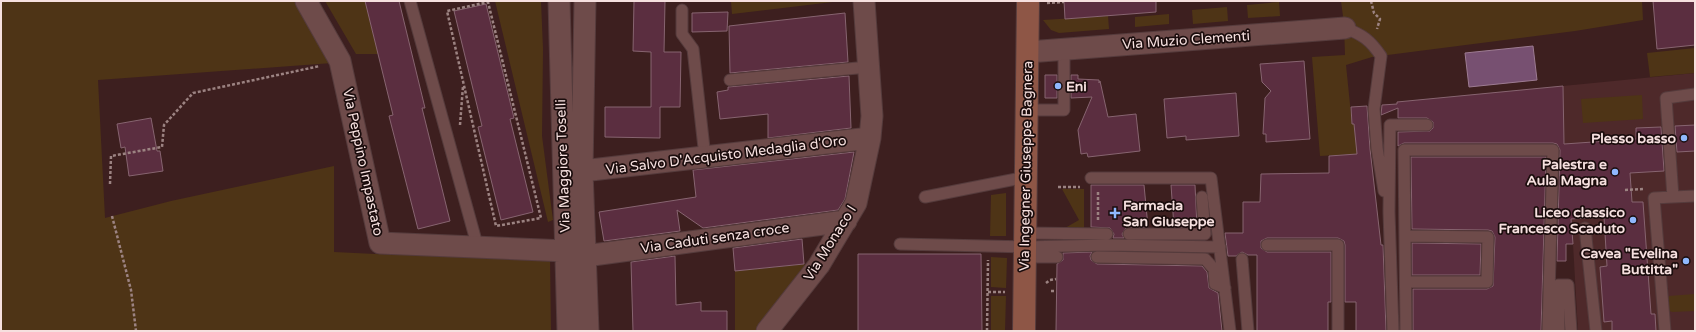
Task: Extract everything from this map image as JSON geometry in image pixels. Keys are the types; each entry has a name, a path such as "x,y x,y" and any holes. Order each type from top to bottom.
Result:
{"main road":[{"name":"Via Ingegner Giuseppe Bagnera","path":"1024,331 1028,1"}],"street":[{"name":"Via Peppino Impastato","path":"306,1 340,61 380,243 575,253"},
{"name":"Via Maggiore Toselli","path":"559,1 575,253 588,331"},
{"name":"Via Maggiore Toselli","path":"568,331 582,172 585,1"},
{"name":"Via Monaco I","path":"767,331 819,265 856,203 870,138 872,116 864,1"},
{"name":"Via Muzio Clementi","path":"1028,52 1345,28"},
{"name":"Via Salvo D'Acquisto Medaglia d'Oro","path":"582,172 870,138"},
{"name":"Via Caduti senza croce","path":"575,253 846,221"}],"lane":[{"path":"410,1 478,248"},
{"path":"682,10 682,34 693,49 704,157"},
{"path":"1345,28 1362,35 1371,42 1381,56 1374,109 1377,148 1389,217"},
{"path":"1027,110 1064,110 1064,49"},
{"path":"730,80 868,67"},
{"path":"1673,197 1666,98 1695,94"},
{"path":"1393,331 1389,217 1390,125 1427,125"},
{"path":"1406,331 1404,150 1553,150 1548,331"},
{"path":"925,197 1026,177"},
{"path":"1091,184 1211,178 1230,331"},
{"path":"1665,331 1654,198 1695,196"},
{"path":"1129,234 1205,234 1202,197"},
{"path":"1585,228 1596,331"},
{"path":"1025,246 1102,234"},
{"path":"1405,236 1488,237 1487,282 1406,282"},
{"path":"900,244 1220,247"},
{"path":"1267,245 1338,245 1338,331"},
{"path":"1025,246 1057,257"},
{"path":"1097,258 1205,259 1214,269 1215,284 1225,288"},
{"path":"1242,259 1248,331"},
{"path":"1558,331 1558,285 1568,285 1571,331"}],"path":[{"path":"488,1 541,218 496,226 447,11 488,1"},
{"path":"1371,1 1374,13 1380,19 1377,27 1378,35 1371,42"},
{"path":"1052,3 1064,2"},
{"path":"110,184 111,156 162,147 164,125 193,93 340,61"},
{"path":"1058,187 1091,184 1102,234"},
{"path":"112,216 131,290 136,331"},
{"path":"987,331 988,246"},
{"path":"1045,285 1050,280 1056,279"},
{"path":"1051,291 1056,291"}],"shaded area":[{"path":"1,1 294,1 332,63 98,80 105,218 171,201 334,166 334,252 550,257 551,331 1,331"},
{"path":"325,1 365,1 378,54 356,54"},
{"path":"495,1 541,1 543,49 542,136 553,220 548,222"},
{"path":"731,1 841,1 732,14"},
{"path":"1341,1 1642,1 1643,20 1575,31 1372,57 1346,65 1352,124 1368,124 1354,126 1356,142 1370,140 1371,153 1320,156 1312,57 1345,55 1344,24"},
{"path":"1279,2 1280,16 1248,18 1247,5"},
{"path":"1227,7 1228,21 1193,24 1192,10"},
{"path":"1169,14 1169,24 1135,27 1135,17"},
{"path":"1108,16 1109,29 1059,33 1051,30 1043,20"},
{"path":"1533,46 1537,80 1469,87 1465,53"},
{"path":"1695,48 1695,73 1650,77 1647,53"},
{"name":"Liceo classico Francesco Scaduto","path":"1695,73 1695,331 1578,331 1573,244 1564,139 1563,86"},
{"path":"1642,95 1643,119 1583,123 1581,99"},
{"path":"1062,189 1084,189 1084,228 1065,228 1079,220"},
{"path":"1006,193 1006,236 990,236 991,195"},
{"path":"991,257 1007,258 1006,288 991,287"},
{"path":"807,264 757,331 735,331 735,271"},
{"path":"1695,294 1695,311 1672,312 1668,310 1667,299 1669,296"},
{"path":"991,296 1006,296 1005,331 991,331"}],"building":[{"path":"365,1 399,1 425,108 422,108 450,221 418,229 389,116 393,115"},
{"path":"634,1 665,1 664,52 681,52 680,107 660,107 660,138 605,137 605,107 651,107 651,52 633,51"},
{"path":"1064,1 1156,1 1156,12 1065,19"},
{"path":"1653,1 1695,1 1695,45 1657,49"},
{"path":"486,4 514,118 510,119 533,212 501,220 478,127 482,126 454,11"},
{"path":"728,12 727,31 692,32 692,13"},
{"path":"845,13 848,62 730,73 729,26"},
{"path":"1304,61 1310,139 1266,142 1266,134 1263,134 1265,98 1271,91 1262,82 1260,64"},
{"path":"1045,75 1057,75 1057,98 1045,98"},
{"path":"1071,75 1078,75 1078,79 1099,80 1099,83 1100,81 1108,117 1136,114 1140,151 1088,157 1087,153 1081,154 1078,130 1092,97 1071,98"},
{"path":"849,76 851,128 768,138 768,114 720,119 717,92 728,90 728,87"},
{"path":"1563,86 1564,144 1636,139 1636,128 1661,127 1664,171 1630,173 1632,202 1643,202 1651,314 1655,314 1656,331 1612,331 1612,321 1604,322 1600,267 1607,266 1604,217 1571,219 1573,244 1566,244 1566,261 1557,261 1560,150 1557,144 1404,143 1398,146 1398,132 1430,131 1433,128 1433,122 1427,118 1398,118 1398,108 1381,115 1382,105 1397,104 1397,102"},
{"path":"1236,93 1239,136 1186,140 1186,136 1167,138 1164,99"},
{"path":"1367,106 1370,149 1381,245 1383,245 1386,331 1356,331 1356,302 1345,302 1344,241 1338,238 1267,238 1261,241 1261,248 1267,252 1331,252 1331,302 1328,302 1328,331 1257,331 1257,255 1248,255 1242,252 1236,256 1228,256 1225,233 1243,233 1243,202 1260,202 1261,174 1329,173 1329,156 1357,154 1351,107"},
{"path":"151,118 157,151 160,151 163,171 129,176 125,147 121,148 117,124"},
{"name":"Plesso basso","path":"1695,125 1695,151 1677,152 1675,126"},
{"path":"854,152 845,199 838,210 703,228 677,210 680,231 604,241 599,212 696,197 693,170"},
{"path":"1411,157 1546,157 1541,331 1413,331 1413,289 1487,289 1493,286 1495,237 1492,231 1488,230 1412,229"},
{"path":"1091,185 1144,185 1148,227 1126,228 1122,234 1124,238 1113,238 1114,234 1110,228 1091,227"},
{"path":"1171,185 1195,185 1197,227 1174,227"},
{"path":"802,239 804,264 735,271 733,248"},
{"path":"1412,243 1481,244 1480,275 1412,275"},
{"path":"1092,252 1090,256 1091,260 1097,264 1202,266 1207,272 1209,288 1218,293 1222,331 1056,331 1057,264 1063,260 1063,253"},
{"path":"858,254 981,254 982,331 858,331"},
{"path":"675,256 676,305 701,302 701,311 727,311 727,331 633,331 631,262"}],"place":[{"name":"Eni","path":"1058,86"},
{"name":"Plesso basso","path":"1684,138"},
{"name":"Palestra e Aula Magna","path":"1615,172"},
{"name":"Farmacia San Giuseppe","path":"1115,213"},
{"name":"Liceo classico Francesco Scaduto","path":"1633,220"},
{"name":"Cavea \"Evelina Buttitta\"","path":"1686,261"}]}
